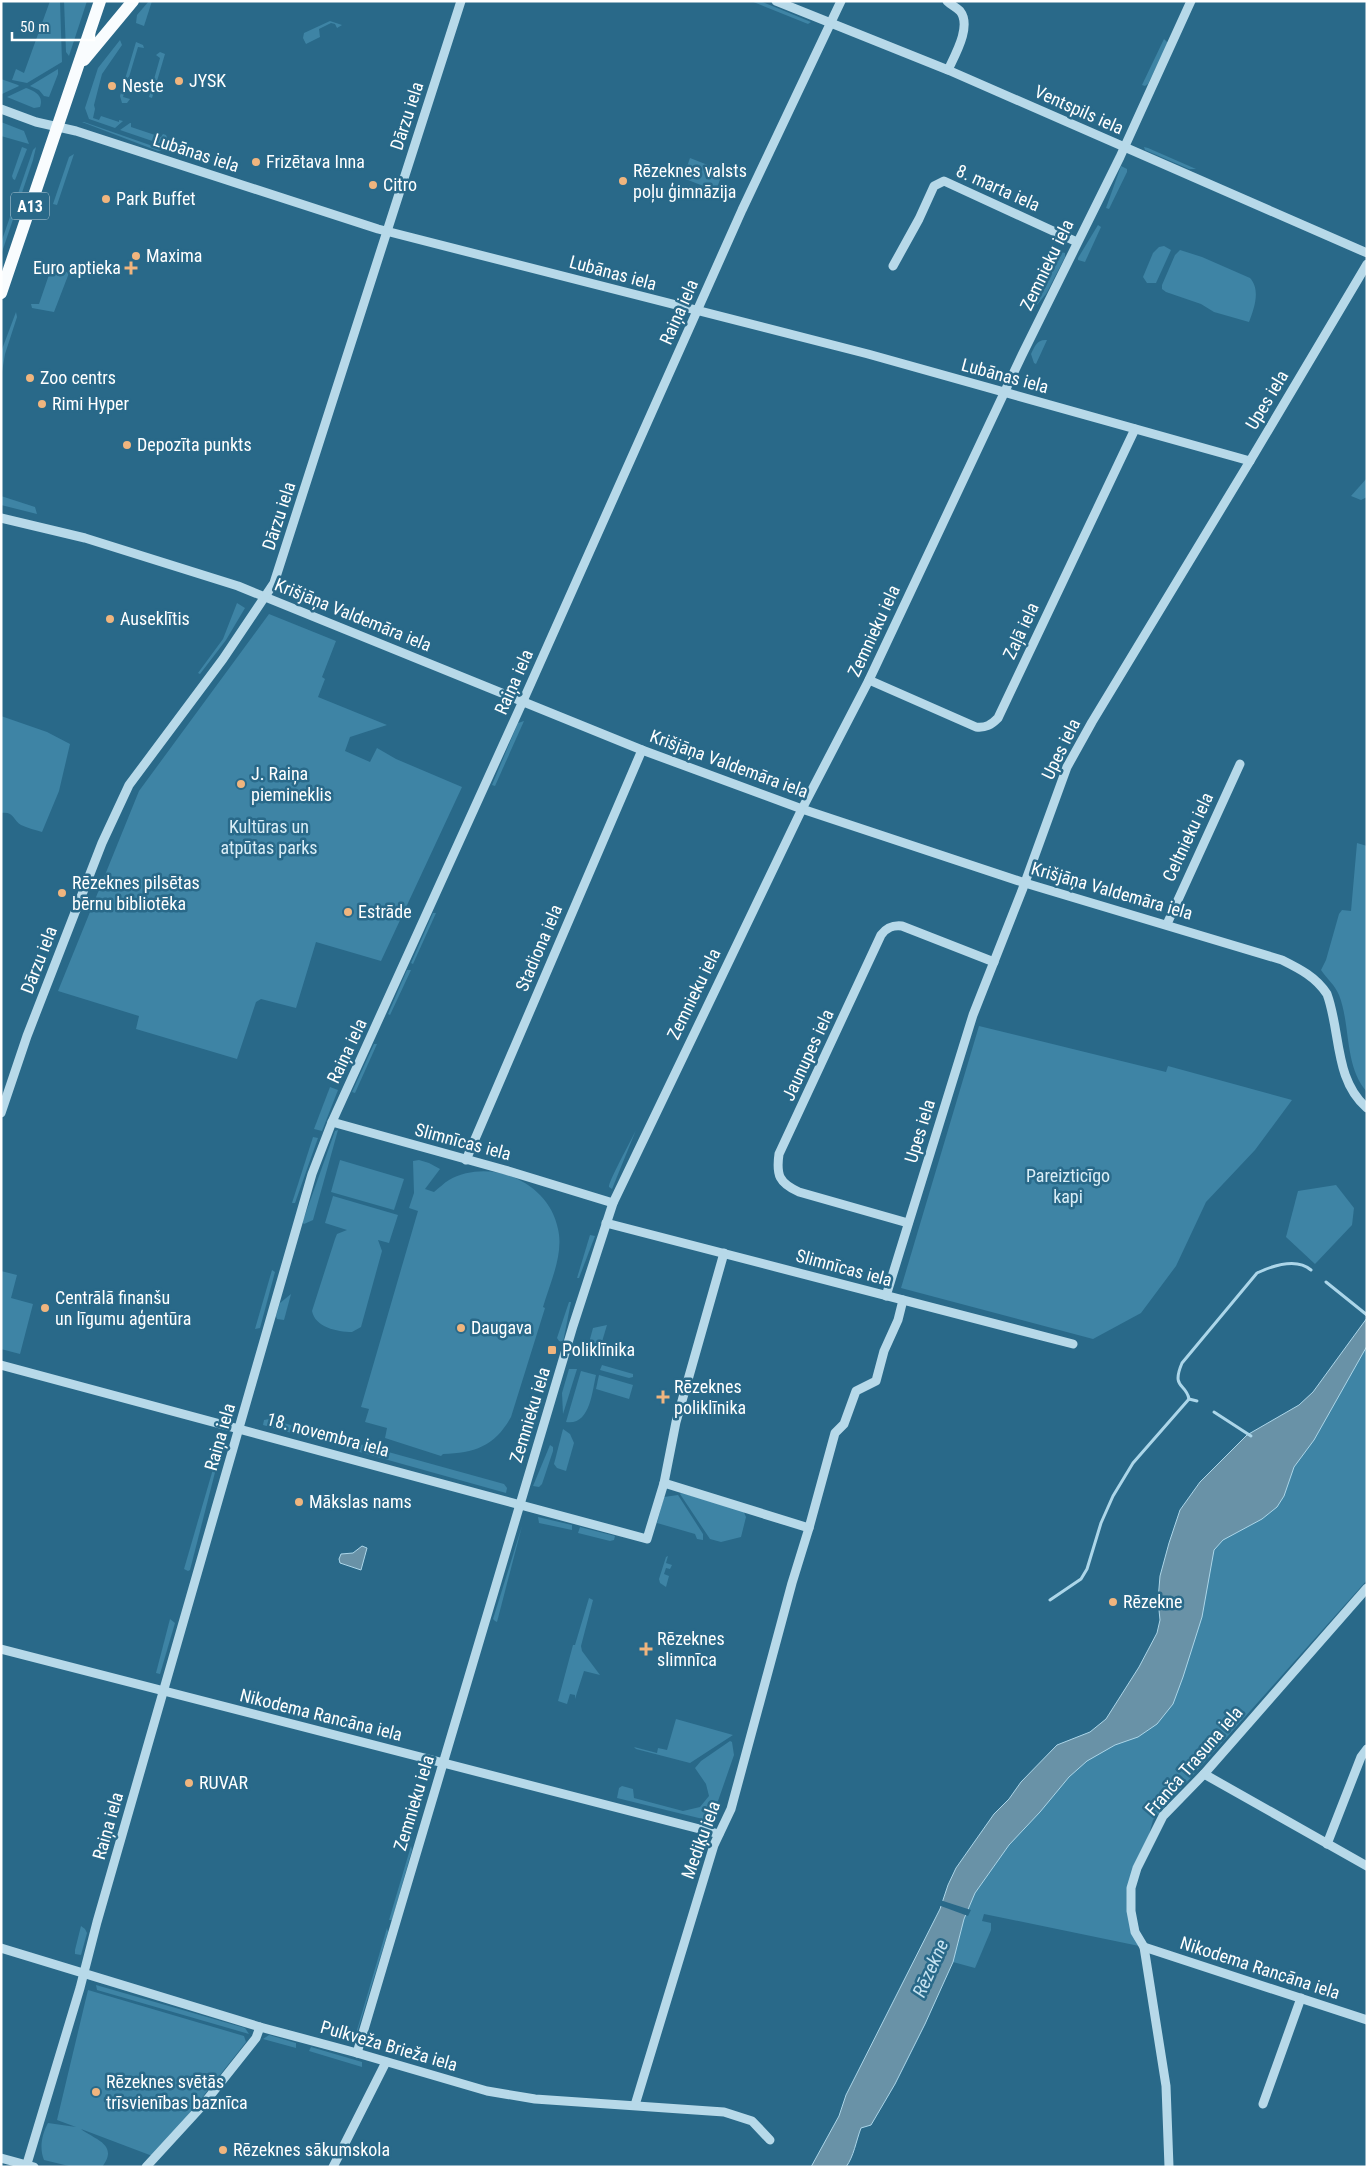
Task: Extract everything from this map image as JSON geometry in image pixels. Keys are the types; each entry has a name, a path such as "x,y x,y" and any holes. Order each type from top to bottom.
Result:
{"main road":[{"name":"A13","path":"1,293 100,1"},
{"path":"77,68 133,1"}],"street":[{"name":"Dārzu iela","path":"1,1113 26,1036 102,844 129,786 223,659 274,583 461,1"},
{"name":"Ventspils iela","path":"776,1 948,70 1367,253"},
{"name":"Raiņa iela","path":"29,2166 312,1174 332,1122 698,312 742,210 841,1"},
{"path":"947,1 959,10 965,20 962,36 948,70"},
{"name":"Zemnieku iela","path":"357,2053 520,1504 613,1202 802,809 869,680 1192,1"},
{"name":"Lubānas iela","path":"1,109 36,122 76,131 388,231 698,312 868,354 1250,461"},
{"name":"8. marta iela","path":"893,266 919,219 934,186 944,180 1077,242"},
{"name":"Upes iela","path":"886,1296 973,1015 1025,883 1068,766 1367,264"},
{"name":"Zaļā iela","path":"869,680 976,727 985,728 992,724 1002,710 1135,429"},
{"name":"Krišjāņa Valdemāra iela","path":"1,518 85,538 238,586 642,750 802,809 1025,883 1282,960 1304,971 1322,986 1331,1008 1345,1077 1357,1098 1367,1108"},
{"name":"Stadiona iela","path":"466,1160 642,750"},
{"name":"Celtnieku iela","path":"1167,924 1240,764"},
{"name":"Jaunupes iela","path":"908,1223 799,1192 785,1186 777,1170 779,1154 881,935 886,929 895,925 902,926 994,962"},
{"name":"Slimnīcas iela","path":"332,1122 613,1202"},
{"name":"Slimnīcas iela","path":"606,1223 1073,1344"},
{"path":"724,1254 676,1422 664,1483 809,1528"},
{"name":"Mediķu iela","path":"635,2105 714,1845 731,1809 835,1433 844,1424 856,1391 876,1381 884,1351 898,1320 902,1300"},
{"name":"18. novembra iela","path":"1,1365 647,1539 664,1483"},
{"name":"Franča Trasuna iela","path":"1169,2167 1166,2086 1144,1947 1135,1932 1131,1912 1131,1888 1138,1868 1163,1816 1204,1774 1367,1588"},
{"name":"Nikodema Rancāna iela","path":"1,1649 719,1834"},
{"path":"1327,1844 1361,1757 1367,1748"},
{"path":"1204,1774 1367,1866"},
{"name":"Nikodema Rancāna iela","path":"1144,1947 1367,2020"},
{"name":"Pulkveža Brieža iela","path":"1,1948 260,2027 511,2096 584,2103 724,2112 752,2121 770,2140"},
{"path":"1263,2104 1301,1998"},
{"path":"146,2167 202,2106 256,2038 260,2027"},
{"path":"332,2167 386,2062"},
{"path":"1,2158 29,2166"}],"green space":[{"path":"50,1 60,1 62,62 27,83 12,80 16,69 24,73"},
{"path":"64,1 87,1 69,56 66,52"},
{"path":"149,1 152,1 144,26 136,23 137,15"},
{"path":"751,1 760,1 811,22 808,24"},
{"path":"330,21 342,25 337,28 335,24 331,23 319,29 320,37 306,44 303,38 304,33"},
{"path":"1164,39 1168,43 1148,84 1142,85"},
{"path":"120,40 122,45 102,74 94,105 93,118 99,120 101,116 119,122 119,120 123,121 115,128 89,119 85,108 98,68"},
{"path":"136,42 143,45 144,48 138,47 123,97 130,99 127,103 122,103 120,96"},
{"path":"160,52 165,54 152,98 149,97 160,58 156,55"},
{"path":"58,69 58,74 49,97 44,96 39,90 30,86"},
{"path":"1,79 18,85 19,86 2,94"},
{"path":"26,88 35,92 40,97 40,107 34,108 7,97"},
{"path":"1,122 24,131 29,144 1,136"},
{"path":"82,122 84,122 164,150 158,151"},
{"path":"130,123 131,127 161,137 163,134 166,135 168,140 167,146 120,130"},
{"path":"22,147 27,149 15,180 12,176"},
{"path":"36,147 1,255 1,243 33,150"},
{"path":"1144,147 1196,169 1189,169 1145,150"},
{"path":"74,154 57,205 53,204 69,157"},
{"path":"690,158 723,171 716,191 683,178"},
{"path":"1121,166 1127,169 1127,172 1109,209 1106,208"},
{"path":"1098,225 1101,227 1085,262 1078,260 1078,258"},
{"path":"1164,246 1171,250 1156,283 1147,283 1143,277 1153,253 1159,247"},
{"path":"1180,250 1202,257 1250,278 1256,294 1249,322 1214,312 1201,304 1162,289 1175,255"},
{"path":"1061,252 1065,253 1065,257 1046,294 1036,306"},
{"path":"52,266 69,273 54,312 32,308 31,304 39,304"},
{"path":"16,312 17,317 5,354 1,378 1,352"},
{"path":"1047,340 1036,364 1034,363 1031,354 1035,346 1041,341"},
{"path":"1367,478 1367,497 1361,500 1351,496"},
{"path":"1,496 35,507 37,514 1,505"},
{"path":"237,603 245,608 226,640 200,674 198,673 223,639"},
{"name":"Kultūras un atpūtas parks","path":"269,614 336,641 322,677 325,679 318,697 387,725 350,737 345,751 370,762 377,748 396,759 462,787 381,961 316,942 296,1008 261,999 256,1002 237,1059 136,1029 139,1016 58,991 139,791"},
{"path":"1,716 47,732 70,744 59,791 42,832 21,825 8,813 1,813"},
{"path":"524,721 495,786 492,785 518,723"},
{"path":"1357,843 1367,846 1367,1092 1360,1082 1351,1058 1343,1007 1339,995 1321,970 1326,960 1339,914 1342,910 1351,911"},
{"path":"433,913 436,913 413,964 411,963"},
{"path":"407,970 411,970 390,1015 388,1014"},
{"name":"Pareizticīgo kapi","path":"979,1026 1166,1072 1168,1066 1292,1100 1255,1150 1206,1202 1176,1266 1141,1313 1093,1339 901,1288"},
{"path":"374,1044 377,1044 355,1093 352,1092"},
{"path":"330,1087 338,1090 322,1131 314,1129"},
{"path":"338,1130 313,1220 304,1224 302,1222 335,1131"},
{"path":"636,1130 612,1189 609,1187 612,1177"},
{"path":"313,1137 318,1138 295,1203 292,1203"},
{"path":"340,1160 404,1179 394,1210 331,1192"},
{"name":"Daugava","path":"419,1160 440,1169 425,1189 434,1192 449,1180 465,1174 482,1171 500,1173 516,1178 531,1187 543,1198 552,1212 558,1229 559,1239 558,1258 543,1307 545,1308 511,1417 498,1435 483,1446 474,1450 443,1454 441,1456 385,1438 387,1428 365,1422 369,1409 361,1407 418,1211 409,1208 414,1193 413,1161"},
{"path":"1336,1185 1354,1208 1352,1225 1315,1264 1286,1237 1298,1191"},
{"path":"333,1196 398,1215 389,1243 378,1240 382,1251 361,1327 352,1332 334,1330 322,1325 317,1321 312,1311 337,1234 347,1230 325,1223"},
{"path":"590,1235 595,1236 579,1278 577,1278"},
{"path":"272,1270 275,1272 260,1328 255,1329"},
{"path":"1,1271 17,1275 11,1298 33,1304 20,1354 1,1349"},
{"path":"291,1294 284,1320 277,1319 276,1316 280,1303"},
{"path":"569,1302 571,1302 563,1342 557,1338"},
{"path":"607,1325 601,1345 591,1342 593,1328"},
{"path":"1367,1339 1367,1580 1153,1820 1131,1901 1144,1947 984,1914 982,1921 991,1923 991,1930 975,1968 953,1962 964,1919 975,1893 1009,1845 1053,1766 1116,1729 1193,1551"},
{"path":"602,1365 633,1374 633,1377 629,1378 600,1370"},
{"path":"569,1369 577,1369 563,1414 562,1393"},
{"path":"581,1371 596,1375 589,1406 580,1419 574,1422 566,1422"},
{"path":"599,1375 633,1385 629,1399 596,1389"},
{"path":"269,1419 504,1484 507,1488 506,1493 263,1425 264,1420"},
{"path":"563,1429 570,1434 574,1443 566,1471 557,1468 554,1464"},
{"path":"220,1445 221,1449 190,1570 188,1571 184,1569"},
{"path":"550,1445 553,1447 553,1451 542,1484 539,1487 533,1486"},
{"path":"681,1493 743,1510 746,1517 741,1537 721,1542 710,1539"},
{"path":"678,1495 703,1534 703,1540 697,1539 695,1534 657,1523 664,1497"},
{"path":"538,1517 572,1525 572,1530 539,1523"},
{"path":"522,1526 497,1622 493,1619"},
{"path":"580,1527 615,1536 614,1540 610,1541 578,1533"},
{"path":"668,1556 666,1563 672,1565 670,1569 666,1568 664,1574 669,1576 666,1587 660,1583 659,1579"},
{"path":"589,1598 593,1600 581,1646 582,1651 600,1675 584,1671 575,1699 575,1695 570,1694 567,1704 558,1701 573,1645 575,1645"},
{"path":"170,1619 175,1623 160,1674 156,1673"},
{"path":"676,1719 733,1735 690,1763 634,1747 657,1753 658,1748 667,1750"},
{"path":"730,1741 732,1742 734,1755 711,1821 617,1798 619,1788 622,1786 633,1789 634,1798 683,1811 700,1807 709,1796 706,1784 695,1768 701,1761"},
{"path":"411,1846 412,1850 392,1920 389,1920"},
{"path":"81,1926 87,1933 81,1955 75,1954 75,1950"},
{"path":"387,1928 388,1932 357,2033 357,2030"},
{"path":"96,1985 245,2028 249,2034 97,1990"},
{"path":"88,1990 244,2036 246,2042 155,2157 81,2129 98,2139 106,2148 108,2153 107,2159 102,2167 73,2167 44,2160 42,2141 48,2123 76,2127 57,2120"},
{"path":"269,2035 296,2043 296,2048 263,2039"},
{"path":"311,2047 362,2062 362,2067 309,2051"}],"water":[{"path":"1367,1318 1367,1346 1314,1440 1294,1467 1284,1496 1277,1507 1262,1519 1223,1540 1214,1550 1202,1617 1173,1704 1157,1724 1138,1737 1115,1745 1087,1761 1069,1777 1009,1845 975,1893 964,1919 953,1962 925,2024 895,2084 871,2125 861,2128 849,2163 846,2167 811,2167 839,2116 846,2095 940,1909 956,1868 994,1814 1009,1799 1021,1782 1057,1745 1090,1732 1106,1719 1139,1667 1157,1633 1160,1620 1158,1600 1160,1576 1180,1510 1200,1482 1247,1435 1299,1405 1313,1392"},
{"path":"362,1546 367,1548 361,1570 340,1563 341,1554 353,1553"}],"pier":[{"path":"940,1900 971,1910 968,1916 938,1905"}],"waterway":[{"path":"1189,1399 1185,1390 1180,1385 1178,1377 1182,1363 1257,1273 1291,1263 1305,1266 1311,1270"},
{"path":"1326,1282 1367,1315"},
{"path":"1189,1399 1197,1401"},
{"path":"1050,1600 1081,1579 1087,1569 1101,1523 1113,1496 1133,1463 1189,1399"},
{"path":"1214,1412 1251,1436"}],"place":[{"name":"JYSK","path":"179,81"},
{"name":"Neste","path":"112,86"},
{"name":"Frizētava Inna","path":"256,162"},
{"name":"Rēzeknes valsts poļu ģimnāzija","path":"623,181"},
{"name":"Citro","path":"373,185"},
{"name":"Park Buffet","path":"106,199"},
{"name":"Maxima","path":"136,256"},
{"name":"Euro aptieka","path":"131,268"},
{"name":"Zoo centrs","path":"30,378"},
{"name":"Rimi Hyper","path":"42,404"},
{"name":"Depozīta punkts","path":"127,445"},
{"name":"Auseklītis","path":"110,619"},
{"name":"J. Raiņa piemineklis","path":"241,784"},
{"name":"Rēzeknes pilsētas bērnu bibliotēka","path":"62,893"},
{"name":"Estrāde","path":"348,912"},
{"name":"Centrālā finanšu un līgumu aģentūra","path":"45,1308"},
{"name":"Daugava","path":"461,1328"},
{"name":"Poliklīnika","path":"552,1350"},
{"name":"Rēzeknes poliklīnika","path":"663,1397"},
{"name":"Mākslas nams","path":"299,1502"},
{"name":"Rēzekne","path":"1113,1602"},
{"name":"Rēzeknes slimnīca","path":"646,1649"},
{"name":"RUVAR","path":"189,1783"},
{"name":"Rēzeknes svētās trīsvienības baznīca","path":"96,2092"},
{"name":"Rēzeknes sākumskola","path":"223,2150"}]}
